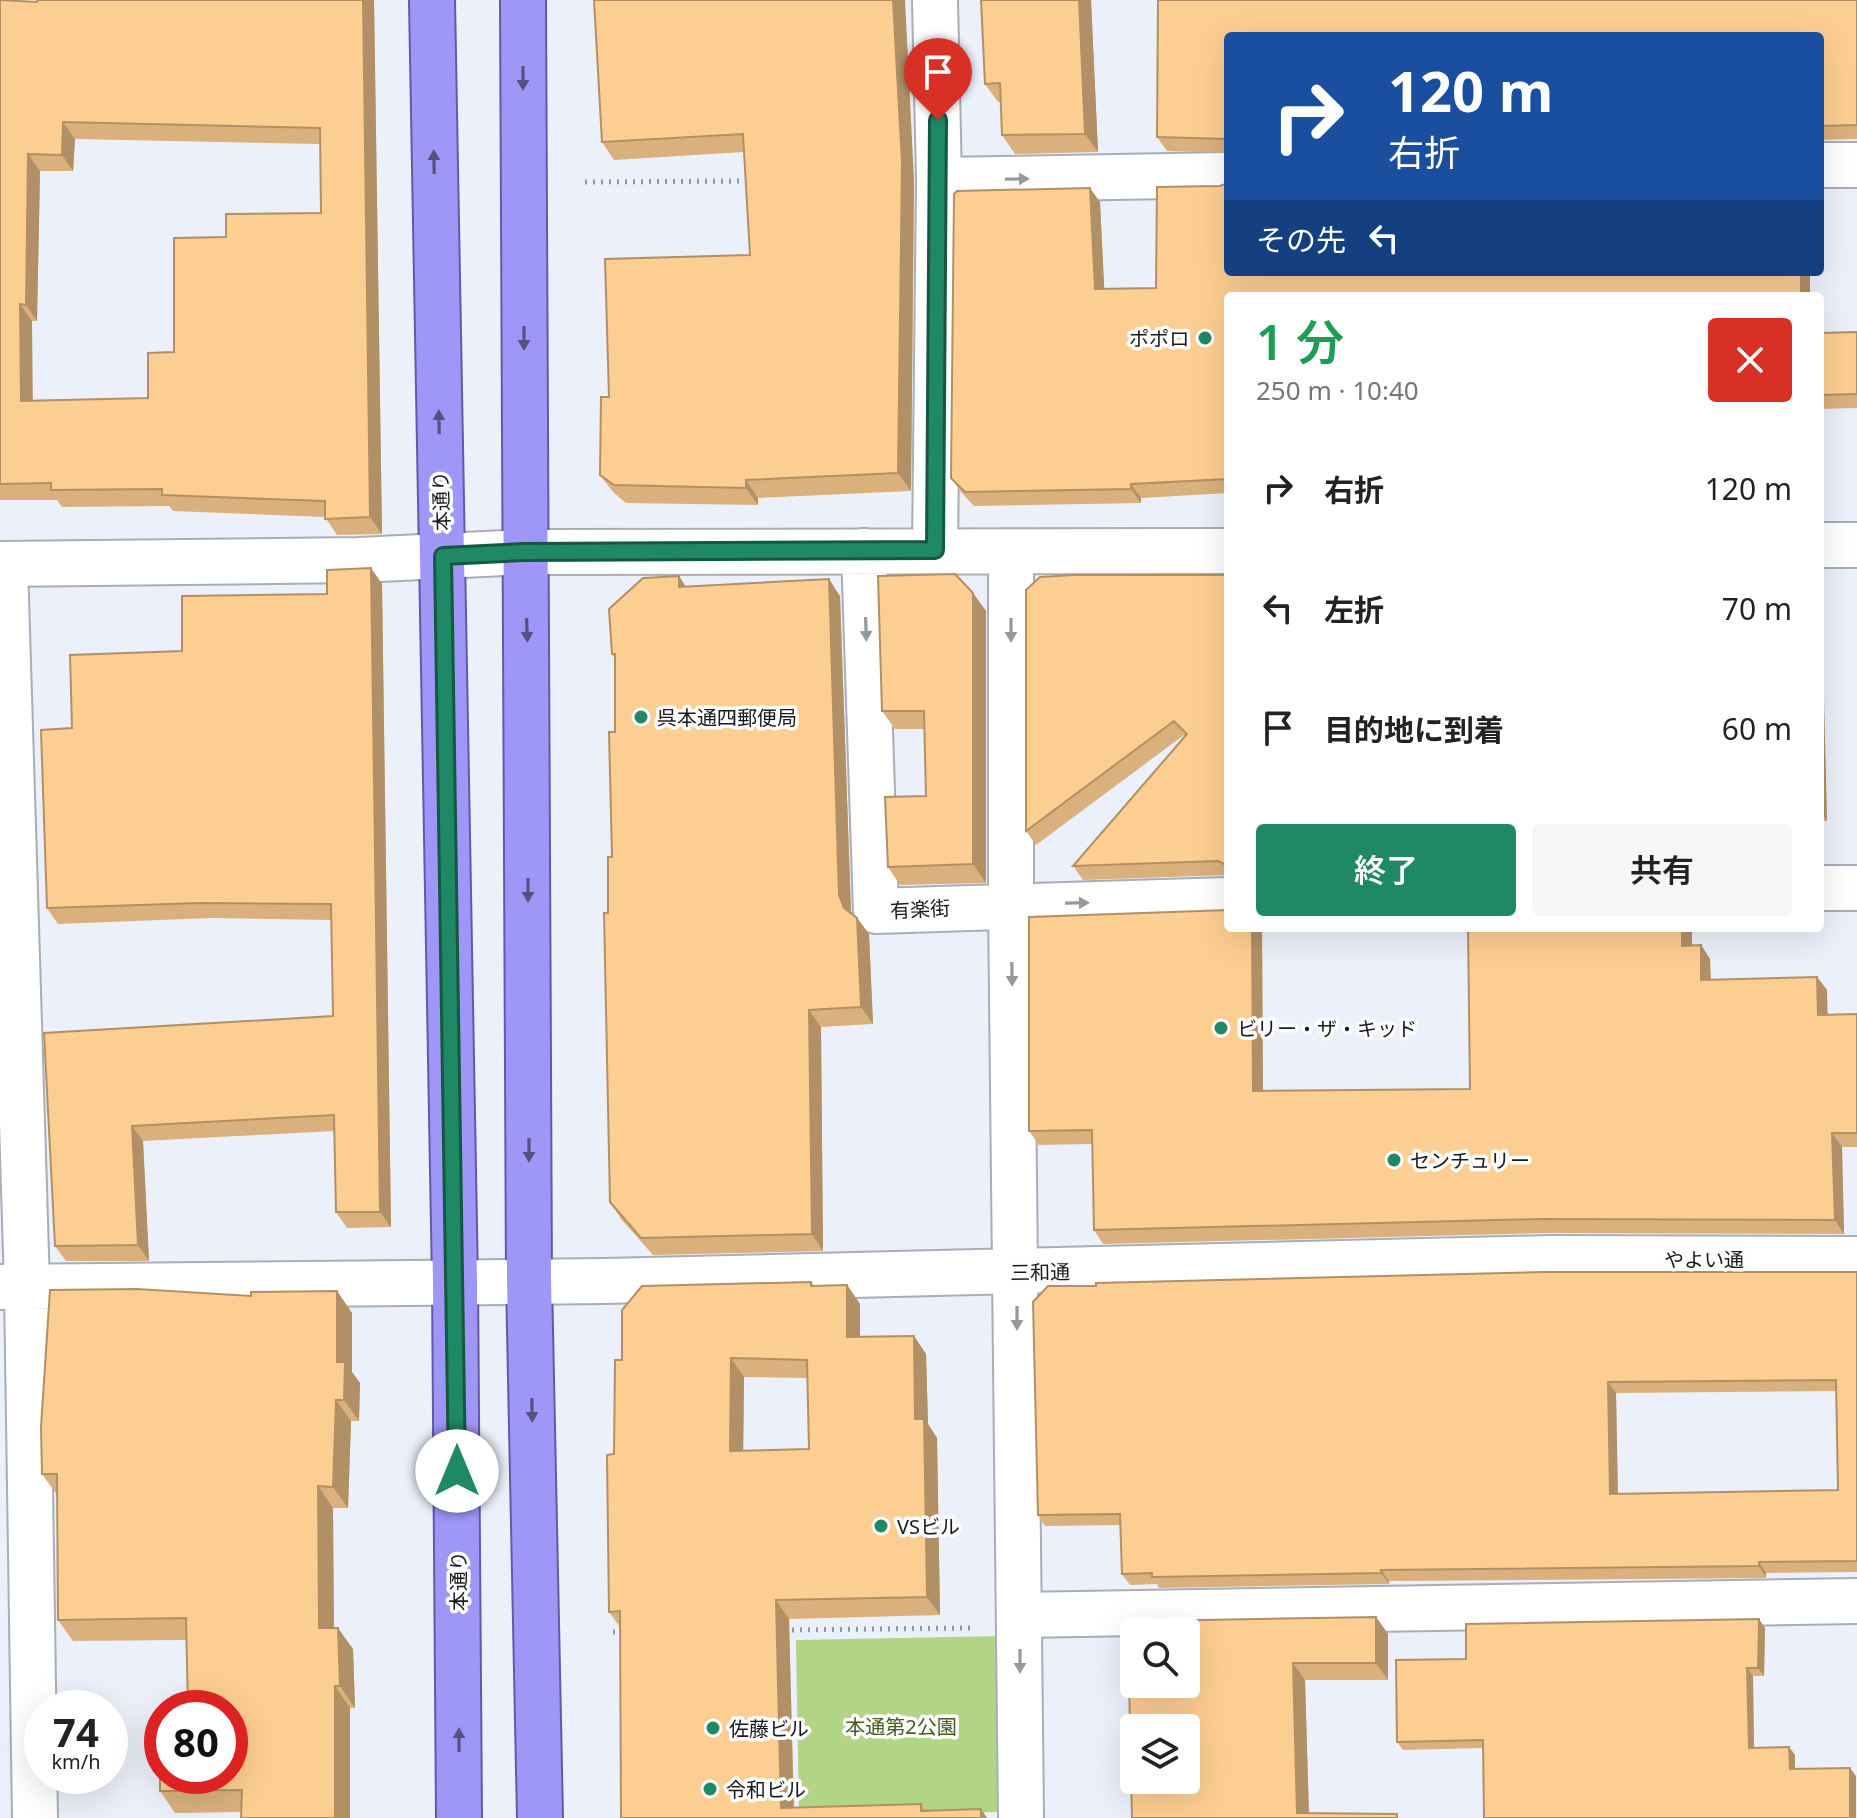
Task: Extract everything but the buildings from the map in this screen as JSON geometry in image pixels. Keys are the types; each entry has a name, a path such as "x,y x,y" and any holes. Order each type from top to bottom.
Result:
{"highway":[{"name":"本通り","path":"432,0 455,1281 459,1818"},
{"path":"523,0 529,1280 540,1818"}],"street":[{"path":"935,0 939,180 935,550"},
{"path":"1824,165 1857,165"},
{"path":"939,180 1224,175"},
{"path":"1824,545 1857,545"},
{"name":"有楽街","path":"864,551 876,911 1011,904 1224,900"},
{"path":"35,1818 15,1658 14,1287 3,564 524,552 1224,551"},
{"path":"1011,552 1011,904 1021,1818"},
{"path":"1824,888 1857,888"},
{"name":"三和通","path":"14,1287 1017,1273 1550,1258"},
{"name":"やよい通","path":"1550,1258 1857,1259"},
{"path":"1020,1621 1857,1601"}],"path":[{"path":"585,182 754,181"},
{"path":"769,1630 1020,1621"},
{"path":"613,1632 629,1632"}],"green space":[{"name":"本通第2公園","path":"1003,1636 1005,1812 799,1815 796,1640"}],"place":[{"name":"ポポロ","path":"1205,338"},
{"name":"呉本通四郵便局","path":"641,717"},
{"name":"ビリー・ザ・キッド","path":"1221,1028"},
{"name":"センチュリー","path":"1394,1160"},
{"name":"VSビル","path":"881,1526"},
{"name":"佐藤ビル","path":"713,1728"},
{"name":"令和ビル","path":"710,1789"}],"route":[{"path":"457,1471 443,556 524,552 935,550 938,120"}]}
